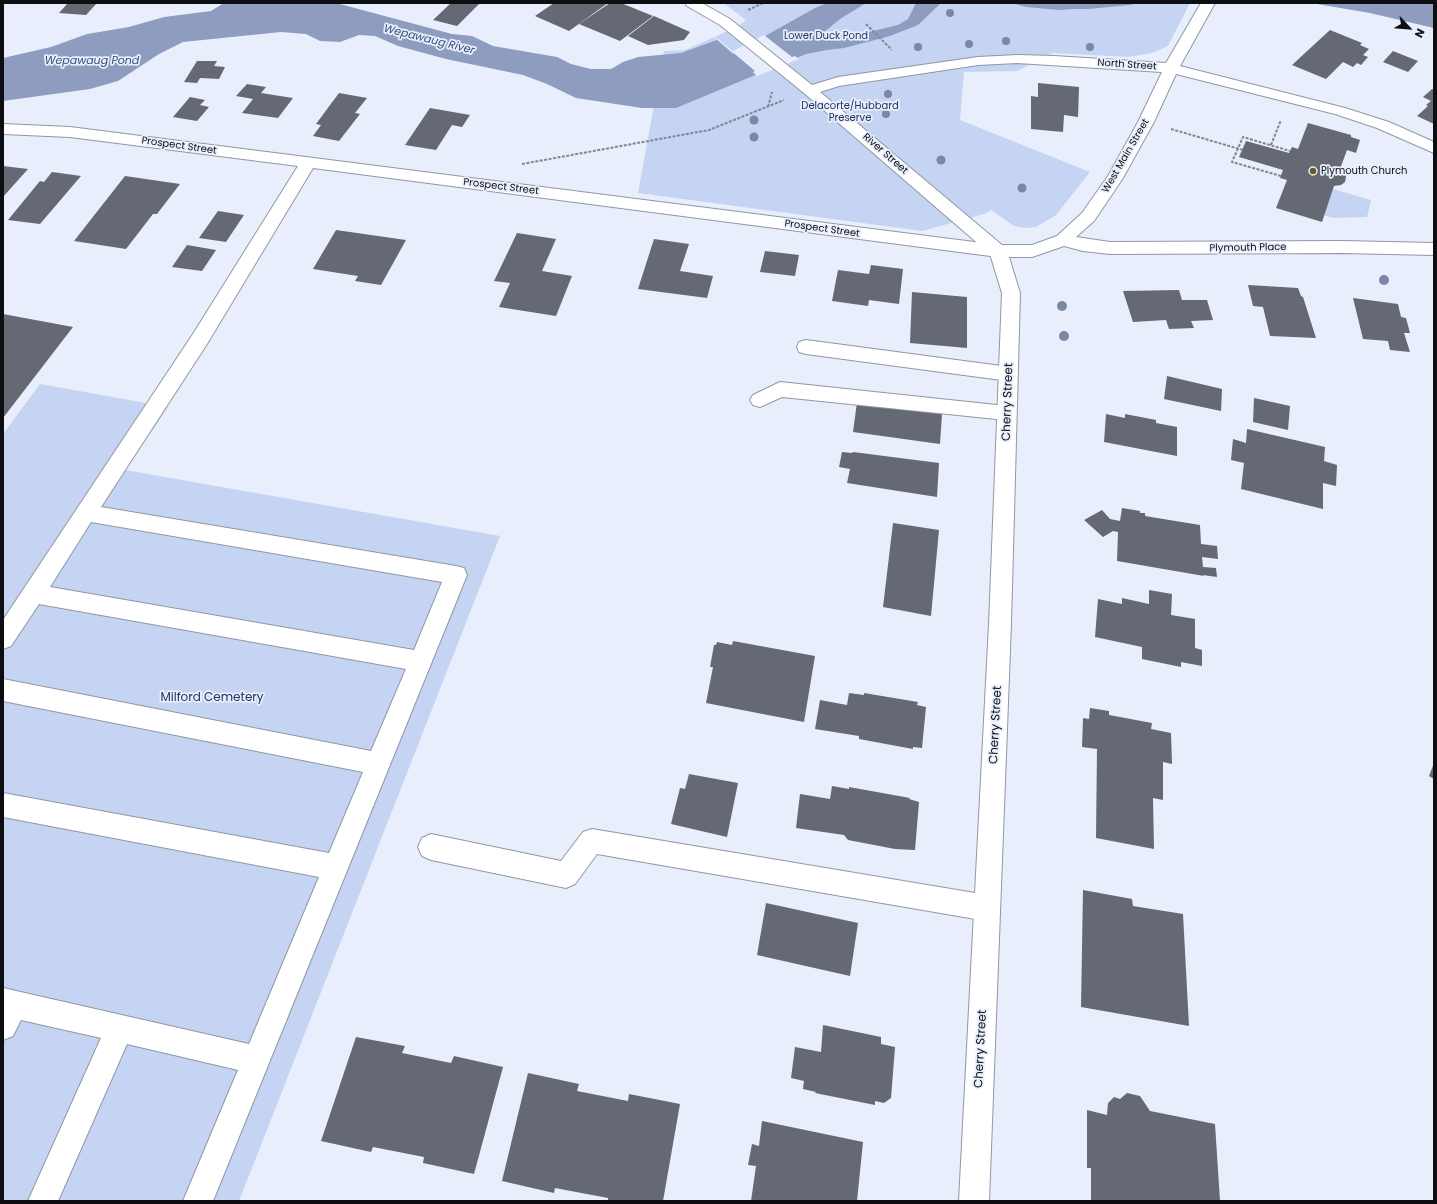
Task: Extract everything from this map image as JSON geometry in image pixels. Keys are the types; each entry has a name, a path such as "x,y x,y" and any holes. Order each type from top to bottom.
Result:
{"main road":[{"name":"West Main Street","path":"998,251 1032,251 1047,247 1063,240 1088,216 1114,178 1146,122 1171,68 1208,3"},
{"name":"River Street","path":"697,4 725,22 809,90 998,251"},
{"name":"North Street","path":"809,90 838,82 978,61 1017,59 1054,60 1171,68 1340,111 1384,124 1434,148"},
{"name":"Prospect Street","path":"3,129 70,132 998,251"},
{"path":"3,639 200,340 308,163"},
{"name":"Plymouth Place","path":"1063,240 1083,245 1110,248 1343,247 1434,249"},
{"name":"Cherry Street","path":"974,1201 1004,531 1006,413 1009,374 1011,293 998,251"},
{"path":"806,347 1009,374"},
{"path":"760,400 780,390 1006,413"},
{"path":"86,513 456,575 198,1201"},
{"path":"32,593 420,661"},
{"path":"3,690 378,764"},
{"path":"3,805 336,866"},
{"path":"432,847 566,875 592,841 988,908"},
{"path":"7,1011 120,1028 256,1060"},
{"path":"43,1201 120,1028"}],"path":[{"path":"866,24 884,42"},
{"path":"768,107 773,88"},
{"path":"521,164 709,130 790,98"},
{"path":"1271,145 1281,120"},
{"path":"1170,129 1243,150"},
{"path":"1281,176 1232,162 1243,137 1290,151"}],"green space":[{"name":"Delacorte/Hubbard Preserve","path":"728,3 1190,3 1168,46 1152,53 1129,57 1053,53 1017,71 964,72 960,120 1090,172 1056,215 1036,227 1026,228 1014,226 991,210 984,214 922,231 638,193 664,51 685,50 737,27 746,20 726,5"},
{"path":"1333,189 1371,200 1367,217 1333,218 1324,215"},
{"name":"Milford Cemetery","path":"40,384 168,407 125,470 500,536 239,1201 3,1201 3,434"}],"water":[{"name":"Wepawaug Pond","path":"224,3 336,3 452,34 472,36 493,46 557,57 571,64 591,69 611,69 623,62 638,57 681,53 717,40 733,54 815,8 827,3 866,3 840,19 818,37 857,38 869,32 898,25 908,19 916,3 941,3 918,25 890,36 844,48 806,54 676,108 642,108 576,98 547,84 523,75 446,59 398,46 375,36 359,35 340,42 320,41 306,34 281,32 183,42 159,54 118,81 90,89 3,101 3,58 51,47 87,34 129,27 164,17 211,11"},
{"path":"1012,3 1137,3 1089,9 1059,10 1026,7"},
{"path":"1311,3 1434,3 1434,28 1370,13"}],"pier":[{"path":"764,35 792,57 795,56 799,59 757,76 753,72 755,71 717,39 713,39 717,38 733,51"}],"building":[{"path":"68,3 97,3 86,15 59,13"},
{"path":"451,3 480,3 457,26 433,20"},
{"path":"554,3 608,3 569,31 535,16"},
{"path":"610,3 621,3 653,16 620,41 579,24"},
{"path":"654,16 690,32 684,40 648,45 628,36"},
{"path":"1330,30 1362,43 1360,45 1369,49 1363,55 1368,57 1361,65 1357,63 1353,67 1343,62 1326,79 1292,65"},
{"path":"1393,51 1418,61 1408,72 1383,62"},
{"path":"197,61 217,61 214,66 225,67 219,79 200,78 197,83 184,82"},
{"path":"1038,83 1079,87 1078,117 1064,115 1063,132 1031,129 1031,96 1038,97"},
{"path":"247,84 266,87 261,93 293,98 278,118 242,113 253,99 236,96"},
{"path":"1432,89 1434,90 1434,124 1417,116 1428,106 1426,105 1431,101 1423,97"},
{"path":"339,93 367,98 355,113 360,114 339,141 313,136 321,125 316,124"},
{"path":"190,97 205,100 200,105 209,107 197,121 173,117"},
{"path":"430,108 470,115 462,127 452,125 436,150 405,145"},
{"name":"Plymouth Church","path":"1308,123 1351,135 1351,137 1360,140 1356,153 1347,150 1340,169 1345,172 1345,182 1341,185 1334,186 1322,222 1276,208 1287,180 1280,178 1283,170 1239,157 1246,141 1289,153 1292,147 1298,149"},
{"path":"3,166 28,169 3,197"},
{"path":"52,172 81,176 40,224 8,220 40,181 44,182"},
{"path":"125,176 180,184 157,214 153,214 126,249 74,241"},
{"path":"218,211 244,215 226,242 199,238"},
{"path":"336,230 406,240 381,285 355,281 358,276 313,269"},
{"path":"517,233 556,239 542,271 572,276 556,316 499,307 510,283 494,281"},
{"path":"654,239 689,244 680,271 713,276 707,298 638,289"},
{"path":"187,245 216,250 202,271 172,267"},
{"path":"765,251 799,255 795,276 760,272"},
{"path":"871,265 903,269 899,304 869,300 868,306 832,301 838,270 869,274"},
{"path":"1248,285 1298,288 1301,296 1303,297 1316,338 1270,336 1263,307 1253,306"},
{"path":"1179,290 1182,300 1207,300 1213,320 1191,321 1194,328 1169,329 1166,320 1133,322 1123,291"},
{"path":"912,292 967,297 967,348 910,343"},
{"path":"1353,298 1398,304 1401,317 1406,318 1410,333 1404,333 1410,352 1390,350 1388,341 1363,339"},
{"path":"3,314 73,327 3,418"},
{"path":"1167,376 1222,389 1221,411 1164,399"},
{"path":"1254,398 1290,406 1288,430 1253,422"},
{"path":"857,402 942,414 940,444 853,432"},
{"path":"1106,414 1125,418 1125,414 1156,420 1156,423 1177,427 1177,456 1104,442"},
{"path":"1247,429 1325,447 1324,461 1337,465 1336,486 1323,483 1323,509 1241,489 1244,463 1231,460 1233,439 1246,443"},
{"path":"842,452 853,452 939,463 937,497 847,483 850,469 839,467"},
{"path":"1122,508 1140,511 1140,513 1145,513 1145,516 1200,525 1201,544 1217,546 1218,559 1202,557 1203,567 1216,568 1217,577 1117,561 1118,532 1113,531 1103,537 1084,520 1102,510 1110,519 1120,521"},
{"path":"893,523 939,530 931,616 883,607"},
{"path":"1149,590 1172,594 1171,615 1195,619 1195,648 1202,650 1202,666 1181,662 1181,667 1142,659 1142,647 1095,637 1098,599 1122,604 1122,598 1149,604"},
{"path":"733,641 815,656 804,722 706,703 713,667 710,667 714,645 716,645 717,642 732,645"},
{"path":"849,693 864,695 864,693 918,702 917,705 926,707 922,748 913,747 913,749 859,739 859,736 815,729 820,700 847,705"},
{"path":"1090,708 1109,711 1109,715 1152,723 1151,729 1171,733 1172,764 1163,762 1163,800 1153,798 1154,849 1096,838 1097,749 1082,747 1083,718 1089,719"},
{"path":"1434,763 1434,779 1429,776"},
{"path":"689,774 738,783 727,837 671,824 680,788 685,789"},
{"path":"832,786 849,789 849,787 910,798 909,799 919,802 915,850 895,849 848,840 844,835 796,828 800,794 830,799"},
{"path":"1083,890 1132,899 1133,906 1183,914 1189,1026 1081,1007"},
{"path":"766,903 858,923 850,976 757,955"},
{"path":"823,1025 881,1037 881,1044 895,1047 891,1098 884,1103 875,1101 875,1105 815,1093 816,1092 803,1089 804,1081 791,1078 795,1047 821,1052"},
{"path":"356,1037 405,1046 402,1053 451,1063 454,1056 503,1067 474,1174 423,1163 424,1157 373,1147 371,1152 321,1141"},
{"path":"528,1073 579,1084 577,1091 628,1101 629,1094 680,1104 663,1201 608,1201 608,1198 555,1188 554,1193 502,1181"},
{"path":"1127,1093 1140,1096 1150,1111 1215,1124 1220,1201 1091,1201 1091,1168 1087,1168 1087,1110 1107,1115 1108,1103 1114,1097 1120,1099"},
{"path":"762,1121 863,1142 857,1201 751,1201 756,1166 748,1165 752,1144 759,1146"}],"place":[{"name":"Plymouth Church","path":"1313,171"}],"park label":[{"name":"Lower Duck Pond","path":"826,36"}],"water label":[{"name":"Wepawaug River","path":"429,40"}]}
